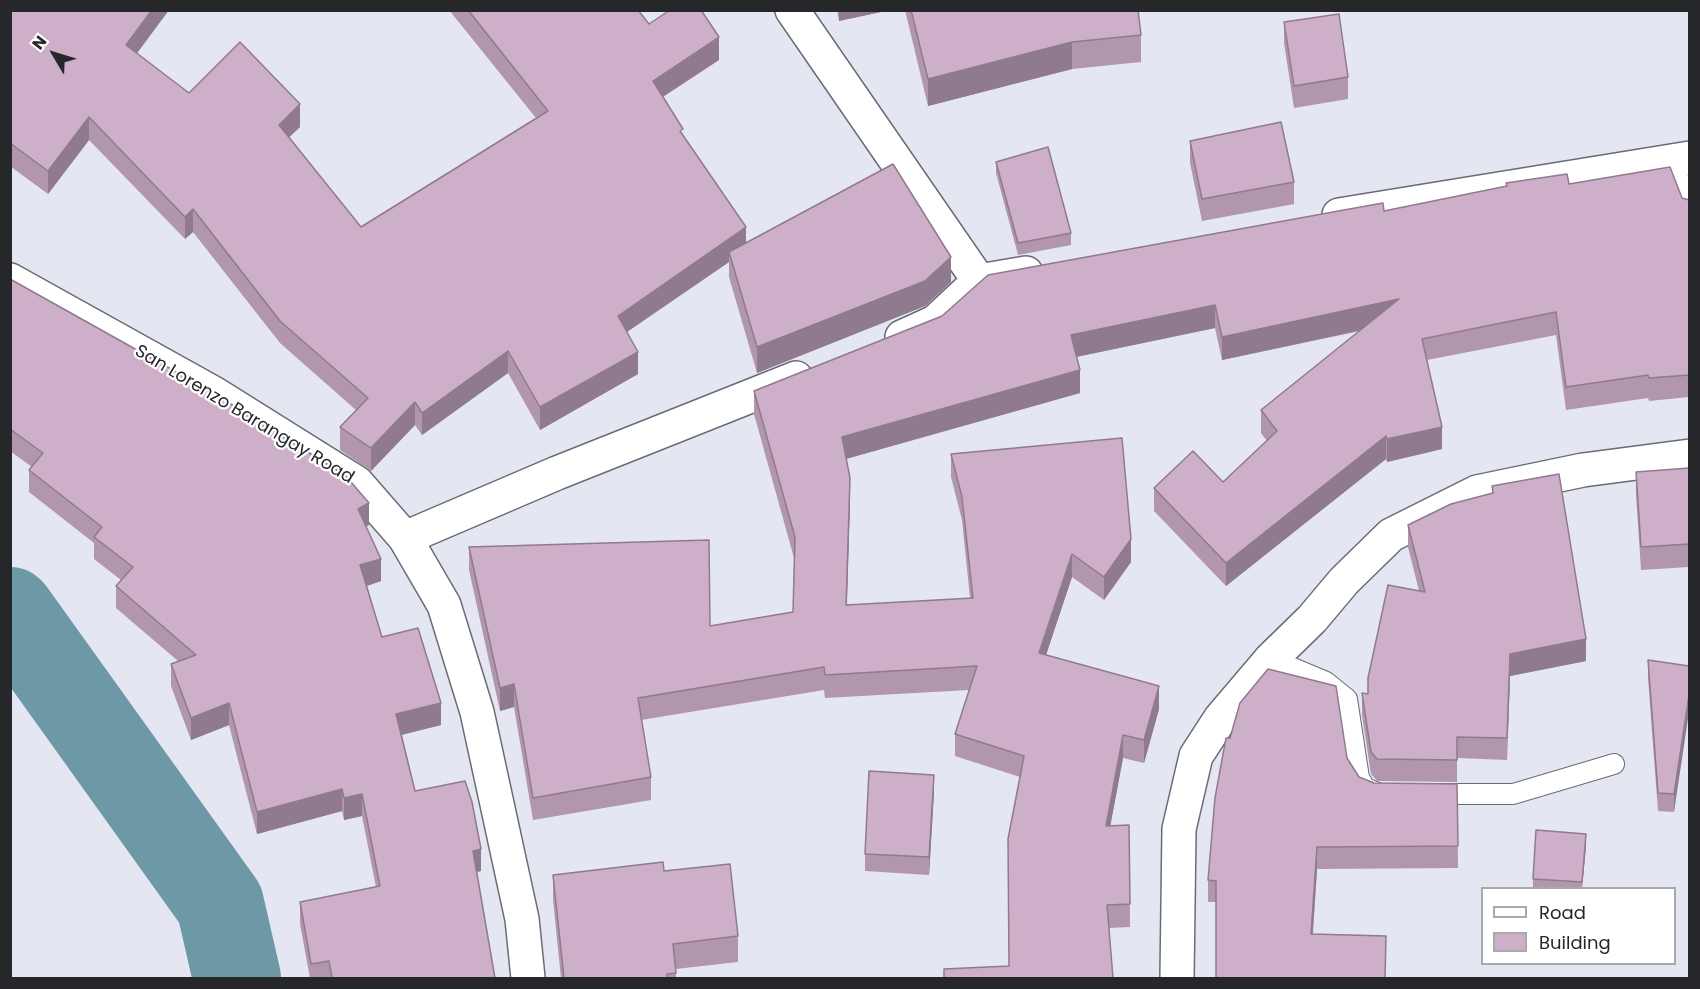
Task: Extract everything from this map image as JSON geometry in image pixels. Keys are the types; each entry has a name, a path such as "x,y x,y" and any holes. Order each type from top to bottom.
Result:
{"street":[{"path":"792,10 979,281"},
{"path":"1305,221 1681,159"},
{"path":"870,350 935,322 979,281 1060,266"},
{"name":"San Lorenzo Barangay Road","path":"10,280 215,394 357,483 405,538 444,605 477,712 522,919 528,978"},
{"path":"405,538 611,451 819,369"},
{"path":"1177,978 1179,829 1196,756 1220,719 1271,659 1391,535 1477,492 1583,470 1689,456"}],"lane":[{"path":"1681,159 1689,212"},
{"path":"1271,659 1337,689 1347,699 1359,778 1365,788 1374,793 1513,794 1614,764"}],"building":[{"path":"10,10 152,10 126,45 189,93 240,42 300,104 279,125 361,227 548,111 468,10 638,10 649,24 670,10 701,10 719,37 653,81 683,129 680,131 746,227 618,316 638,352 540,407 508,351 422,413 415,402 371,448 340,427 368,398 280,321 193,209 185,217 89,117 48,171 10,143"},
{"path":"911,10 1138,10 1141,35 1072,42 928,79"},
{"path":"1339,14 1348,77 1294,86 1284,22"},
{"path":"1281,122 1294,182 1202,199 1190,141"},
{"path":"1048,147 1071,233 1018,243 996,162"},
{"path":"893,164 951,257 925,281 757,347 729,252"},
{"path":"1670,167 1682,198 1689,200 1689,375 1649,378 1648,375 1566,387 1556,312 1422,339 1442,427 1387,439 1386,436 1226,563 1154,488 1193,451 1223,482 1277,431 1261,410 1399,299 1222,337 1215,305 1071,335 1080,370 842,437 850,478 846,605 973,598 962,497 951,454 1122,438 1131,539 1104,577 1072,554 1039,653 1159,686 1144,740 1123,735 1106,826 1129,825 1130,904 1107,905 1113,978 944,978 944,969 1009,966 1008,839 1024,756 955,734 977,666 825,675 824,667 638,698 651,777 533,798 514,684 500,688 469,547 709,540 710,626 793,612 795,537 754,391 942,316 988,275 1383,203 1384,211 1507,186 1506,183 1567,174 1569,184"},
{"path":"10,279 205,388 345,475 369,503 358,509 381,559 360,565 382,637 418,628 441,703 396,714 415,791 465,781 472,802 481,849 473,851 495,978 332,978 329,961 311,964 300,902 380,886 362,794 344,798 342,789 257,812 229,703 191,718 171,664 196,655 116,586 133,567 94,537 102,527 29,470 43,453 10,429"},
{"path":"1689,468 1689,544 1641,547 1636,472"},
{"path":"1559,474 1586,639 1510,654 1507,738 1457,737 1457,760 1377,759 1371,752 1362,693 1368,694 1368,678 1388,585 1425,592 1408,525 1451,504 1493,493 1492,486"},
{"path":"1648,660 1689,666 1689,695 1674,794 1658,793"},
{"path":"1268,669 1336,686 1347,758 1359,777 1374,783 1457,784 1458,846 1317,847 1311,934 1386,936 1385,978 1216,978 1216,881 1208,880 1215,798 1226,738 1230,738 1240,703"},
{"path":"869,771 934,775 929,857 865,854"},
{"path":"1536,830 1586,834 1582,882 1533,879"},
{"path":"663,862 664,871 730,864 738,936 673,944 676,973 667,974 667,978 564,978 553,875"}],"waterway":[{"path":"10,611 220,904 237,978"}]}
